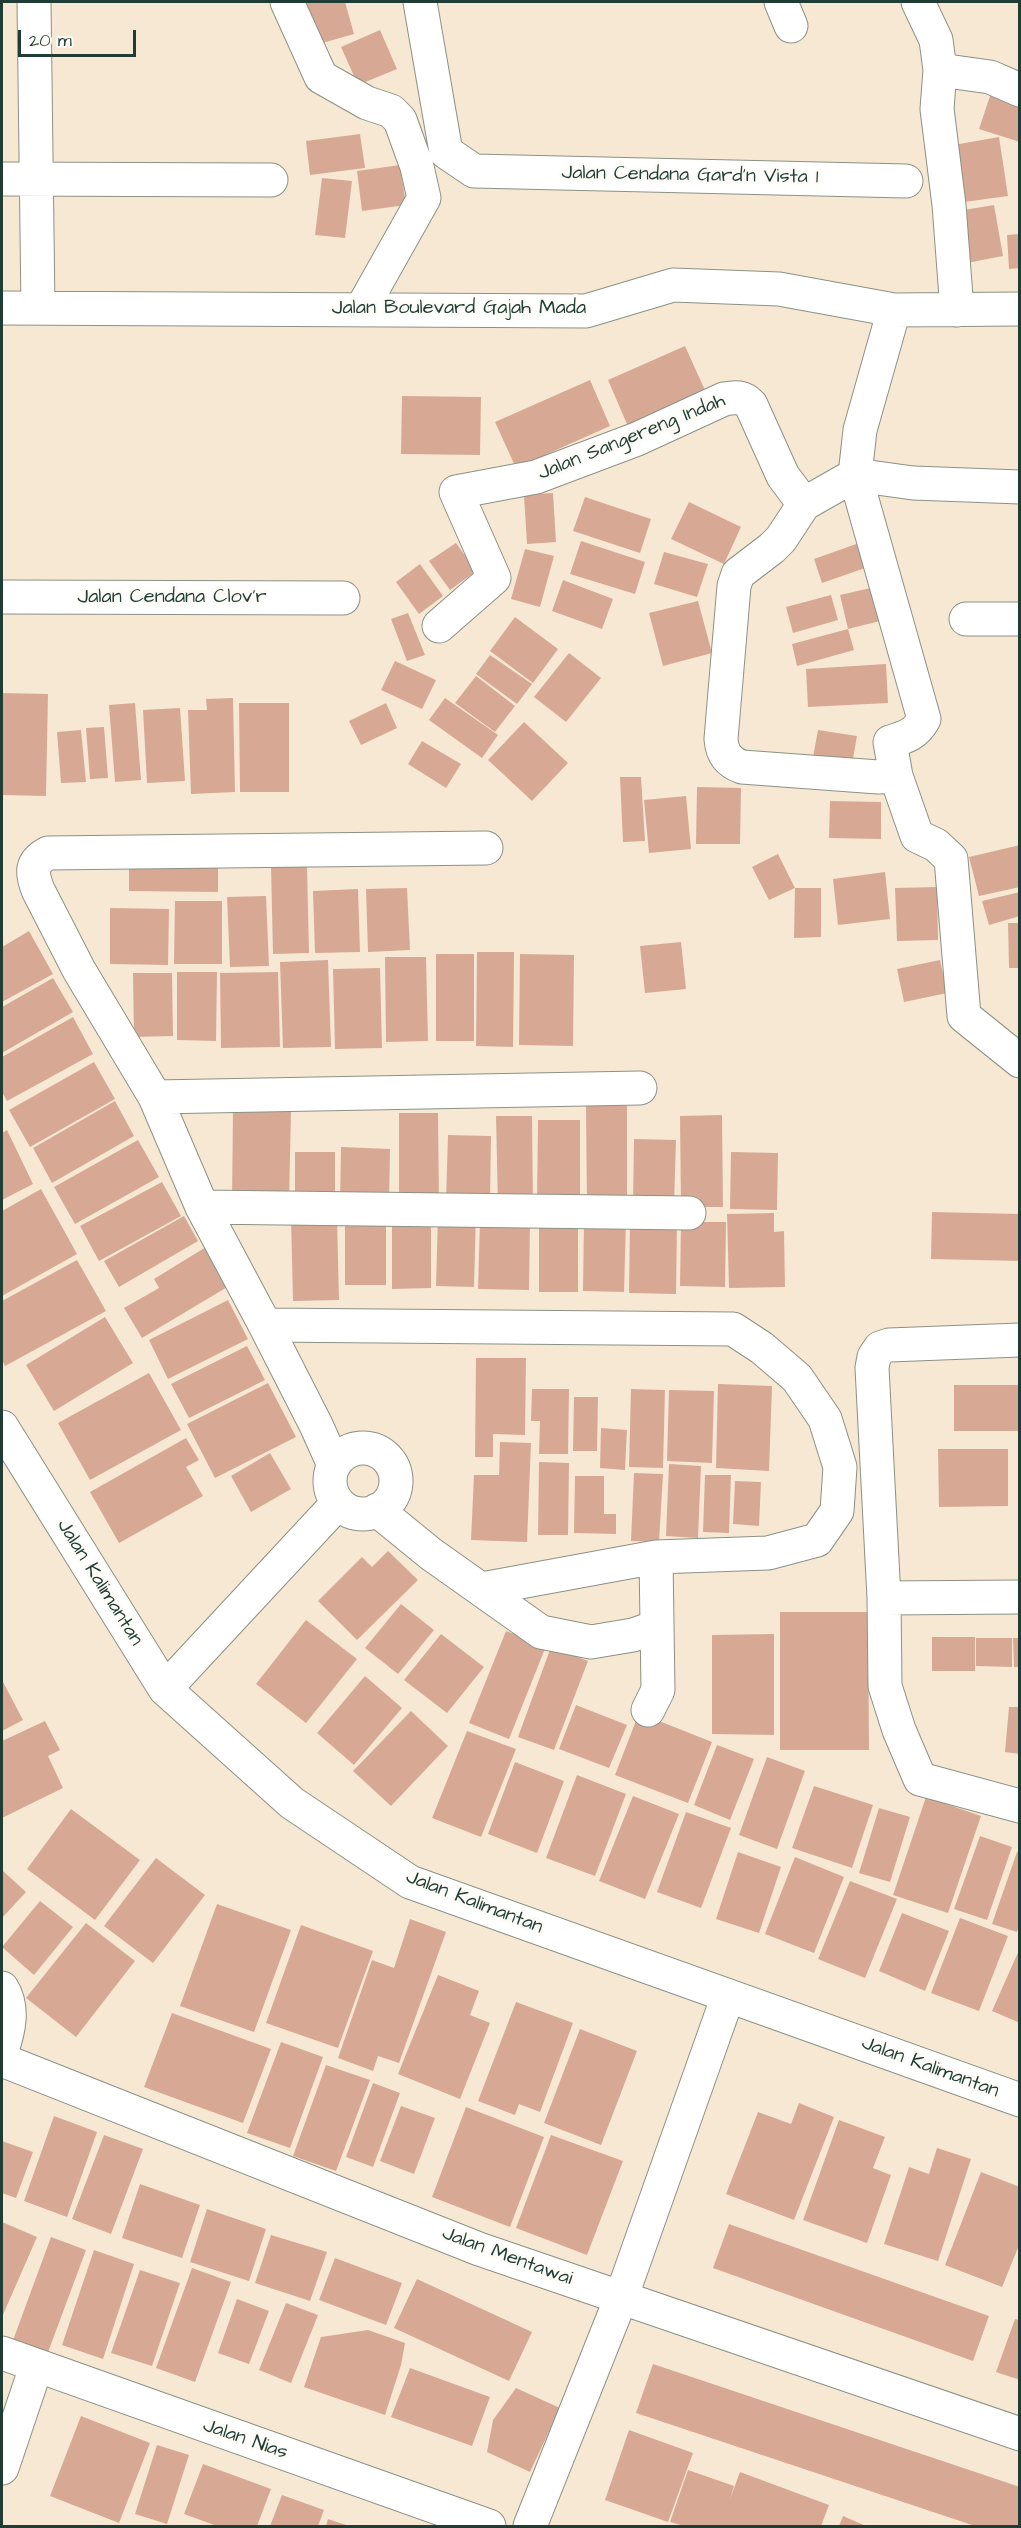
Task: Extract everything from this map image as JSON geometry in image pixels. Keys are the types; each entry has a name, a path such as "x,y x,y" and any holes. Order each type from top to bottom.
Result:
{"street":[{"path":"34,2 38,308"},
{"path":"287,2 321,77 367,103 392,111 400,120 411,149 424,198 361,310"},
{"name":"Jalan Cendana Gard'n Vista 1","path":"420,2 446,152 474,171 906,181"},
{"path":"918,2 936,40 940,70 937,109 949,205 957,310"},
{"path":"940,70 990,77 1020,90"},
{"path":"2,179 271,180"},
{"name":"Jalan Boulevard Gajah Mada","path":"2,308 586,311 673,285 779,289 894,310 1020,309"},
{"path":"894,310 860,430 855,474 924,719 919,730 908,737 890,742 896,776 917,836 936,845 951,858 964,1016 1020,1061"},
{"name":"Jalan Sangereng Indah","path":"440,626 494,578 456,492 536,477 637,439 724,399 737,397 746,399 751,405 783,476 804,504"},
{"path":"896,776 878,777 742,767 733,764 722,748 721,739 734,586 738,574 781,539 804,504 855,474 913,483 1020,487"},
{"name":"Jalan Cendana Clov'r","path":"2,597 343,598"},
{"path":"966,619 1020,619"},
{"path":"334,1465 266,1325 202,1208 155,1097 79,970 38,890 33,877 34,864 38,858 48,853 486,848"},
{"path":"155,1097 640,1088"},
{"path":"202,1208 689,1213"},
{"path":"266,1325 732,1329 762,1347 796,1378 825,1419 840,1467 837,1511 817,1540 768,1553 656,1557 482,1589"},
{"path":"1020,1340 890,1345 880,1348 874,1357 873,1379 884,1598 885,1686 899,1730 920,1779 1020,1806"},
{"name":"Jalan Kalimantan","path":"2,1427 165,1689 292,1803 410,1882 1020,2100"},
{"path":"358,1448 379,1452 387,1458 393,1467 395,1487 386,1505 377,1510 357,1513 338,1503 330,1485 334,1465 340,1457 358,1448"},
{"path":"165,1689 338,1503"},
{"path":"377,1510 431,1554 540,1632 591,1642 633,1635 656,1626"},
{"path":"648,1710 658,1690 656,1557"},
{"path":"884,1598 1020,1597"},
{"path":"2,1988 7,1996 10,2028 2,2050"},
{"path":"530,2526 621,2298 728,1996"},
{"name":"Jalan Mentawai","path":"2,2060 479,2249 1020,2434"},
{"name":"Jalan Nias","path":"2,2353 36,2367 489,2526"},
{"path":"2,2468 36,2367"}],"building":[{"path":"299,2 345,2 354,34 308,47"},
{"path":"380,30 397,69 358,85 341,47"},
{"path":"991,93 1020,101 1020,142 979,129"},
{"path":"360,134 365,168 310,175 306,141"},
{"path":"999,137 1008,196 957,203 948,146"},
{"path":"400,165 406,205 362,211 357,171"},
{"path":"322,178 352,181 345,238 315,235"},
{"path":"994,205 1003,256 967,263 958,211"},
{"path":"1020,234 1020,268 1009,269 1007,235"},
{"path":"685,346 708,397 630,431 608,380"},
{"path":"590,380 610,426 516,468 495,422"},
{"path":"402,396 481,397 480,455 401,454"},
{"path":"553,493 556,542 527,544 524,495"},
{"path":"585,497 651,519 640,553 573,531"},
{"path":"689,502 741,527 724,564 671,539"},
{"path":"581,541 645,562 635,594 570,574"},
{"path":"456,543 476,571 450,590 429,561"},
{"path":"859,543 868,567 822,583 814,559"},
{"path":"525,549 554,556 540,607 511,599"},
{"path":"664,552 708,564 697,597 654,584"},
{"path":"420,564 443,596 419,614 396,582"},
{"path":"563,580 613,599 602,629 552,611"},
{"path":"875,587 884,620 848,629 840,595"},
{"path":"831,595 838,620 793,633 786,607"},
{"path":"698,601 712,653 663,666 649,613"},
{"path":"408,613 425,655 407,661 391,619"},
{"path":"515,617 558,649 533,683 490,651"},
{"path":"848,629 854,650 797,666 792,644"},
{"path":"569,653 601,678 566,722 534,697"},
{"path":"490,655 532,684 517,704 476,674"},
{"path":"395,661 436,680 422,709 381,690"},
{"path":"886,664 888,703 808,707 806,669"},
{"path":"476,676 515,706 495,732 455,703"},
{"path":"2,693 48,694 46,796 2,795"},
{"path":"233,698 235,792 191,794 188,710 207,710 206,699"},
{"path":"445,698 498,735 482,758 429,720"},
{"path":"135,703 141,780 115,782 109,705"},
{"path":"239,703 289,703 289,792 240,792"},
{"path":"386,703 397,728 361,745 349,721"},
{"path":"180,708 185,781 147,783 143,710"},
{"path":"524,722 568,763 532,801 488,760"},
{"path":"104,727 108,778 90,779 86,728"},
{"path":"81,730 86,782 61,783 57,732"},
{"path":"818,730 857,736 851,770 812,763"},
{"path":"422,741 461,764 446,788 408,764"},
{"path":"620,777 641,777 645,841 623,842"},
{"path":"697,787 741,788 740,844 696,844"},
{"path":"686,796 691,849 649,853 644,800"},
{"path":"830,801 881,802 881,839 829,838"},
{"path":"1020,845 1020,887 979,896 969,857"},
{"path":"778,854 795,888 769,900 752,867"},
{"path":"129,863 218,864 218,892 129,891"},
{"path":"271,866 307,866 309,953 273,954"},
{"path":"885,872 890,919 838,925 833,879"},
{"path":"937,887 938,940 897,941 895,888"},
{"path":"407,888 410,950 368,952 366,889"},
{"path":"795,888 821,888 821,937 794,938"},
{"path":"358,889 360,952 315,953 313,891"},
{"path":"1020,892 1020,916 989,925 982,901"},
{"path":"266,896 269,966 230,967 227,897"},
{"path":"175,901 222,901 222,964 174,964"},
{"path":"110,908 169,909 168,965 110,964"},
{"path":"1008,923 1020,923 1020,968 1009,968"},
{"path":"29,931 53,974 2,1002 2,947"},
{"path":"681,942 686,989 645,993 640,946"},
{"path":"477,952 514,952 513,1047 476,1046"},
{"path":"436,954 474,954 474,1041 436,1041"},
{"path":"520,954 574,955 573,1046 519,1045"},
{"path":"385,957 426,957 428,1041 386,1042"},
{"path":"328,960 331,1047 283,1048 280,962"},
{"path":"940,960 947,993 904,1002 897,969"},
{"path":"380,968 382,1048 335,1049 333,969"},
{"path":"177,972 217,972 216,1041 177,1040"},
{"path":"278,972 280,1047 221,1048 220,973"},
{"path":"133,973 172,973 173,1036 134,1037"},
{"path":"53,978 73,1012 2,1053 2,1007"},
{"path":"73,1017 93,1054 7,1101 2,1092 2,1057"},
{"path":"94,1062 115,1099 30,1147 9,1110"},
{"path":"115,1101 134,1136 52,1183 33,1148"},
{"path":"586,1105 627,1106 627,1206 587,1207"},
{"path":"233,1110 291,1111 289,1202 232,1201"},
{"path":"399,1113 438,1113 439,1206 399,1207"},
{"path":"722,1115 723,1207 681,1207 680,1116"},
{"path":"496,1116 532,1116 533,1206 498,1206"},
{"path":"538,1120 580,1120 580,1205 537,1205"},
{"path":"7,1130 33,1184 2,1200 2,1133"},
{"path":"448,1135 491,1136 490,1202 446,1201"},
{"path":"634,1139 676,1140 674,1205 633,1204"},
{"path":"138,1140 159,1177 75,1224 54,1187"},
{"path":"341,1147 390,1149 389,1205 340,1204"},
{"path":"295,1152 335,1152 335,1201 295,1201"},
{"path":"731,1152 778,1153 777,1210 730,1209"},
{"path":"162,1182 181,1216 99,1261 80,1226"},
{"path":"41,1189 77,1254 2,1296 2,1211"},
{"path":"932,1212 1020,1214 1020,1261 931,1259"},
{"path":"774,1213 774,1232 784,1231 785,1287 729,1288 727,1214"},
{"path":"438,1214 476,1214 474,1287 436,1286"},
{"path":"539,1215 578,1215 578,1292 539,1292"},
{"path":"184,1216 198,1241 119,1287 104,1261"},
{"path":"337,1218 339,1300 293,1301 291,1219"},
{"path":"584,1218 626,1219 624,1292 583,1291"},
{"path":"392,1219 431,1219 431,1288 392,1289"},
{"path":"345,1220 386,1220 386,1285 345,1285"},
{"path":"480,1220 530,1220 529,1290 478,1289"},
{"path":"630,1222 677,1223 676,1294 629,1293"},
{"path":"681,1222 726,1222 725,1287 680,1286"},
{"path":"206,1247 229,1286 142,1338 124,1308 159,1288 154,1279"},
{"path":"77,1260 106,1311 5,1366 2,1360 2,1301"},
{"path":"228,1300 248,1339 168,1379 149,1340"},
{"path":"105,1317 133,1363 54,1411 26,1365"},
{"path":"247,1346 265,1380 189,1418 171,1384"},
{"path":"476,1358 526,1358 525,1435 493,1434 493,1457 475,1457"},
{"path":"149,1373 181,1430 90,1480 58,1423"},
{"path":"268,1383 296,1437 215,1478 187,1424"},
{"path":"718,1384 772,1386 769,1471 716,1468"},
{"path":"954,1385 1020,1385 1020,1431 954,1431"},
{"path":"532,1389 569,1389 568,1454 539,1454 540,1421 531,1421"},
{"path":"631,1389 665,1390 663,1468 629,1467"},
{"path":"669,1390 714,1391 712,1463 667,1461"},
{"path":"574,1397 598,1397 597,1451 573,1451"},
{"path":"601,1428 627,1430 625,1470 600,1468"},
{"path":"186,1438 199,1460 186,1467 203,1496 119,1543 90,1492"},
{"path":"500,1442 531,1443 527,1542 471,1540 474,1475 499,1475"},
{"path":"938,1449 1008,1449 1008,1506 939,1507"},
{"path":"270,1453 291,1489 251,1512 231,1476"},
{"path":"539,1462 569,1463 568,1535 538,1535"},
{"path":"669,1464 701,1466 698,1538 666,1536"},
{"path":"634,1473 663,1474 659,1542 631,1541"},
{"path":"705,1475 731,1475 729,1533 703,1532"},
{"path":"575,1476 604,1476 604,1514 616,1514 616,1534 574,1533"},
{"path":"735,1481 761,1482 759,1526 733,1524"},
{"path":"388,1551 418,1580 357,1640 318,1601 362,1557 372,1567"},
{"path":"401,1604 434,1630 398,1674 365,1648"},
{"path":"780,1612 868,1612 869,1750 780,1750"},
{"path":"306,1620 357,1659 306,1723 256,1684"},
{"path":"506,1631 546,1646 509,1739 469,1723"},
{"path":"441,1634 484,1667 447,1713 404,1680"},
{"path":"774,1634 774,1735 712,1734 712,1635"},
{"path":"932,1637 975,1637 975,1671 932,1671"},
{"path":"976,1638 1012,1638 1012,1667 976,1666"},
{"path":"1013,1638 1020,1638 1020,1667 1014,1667"},
{"path":"551,1647 588,1661 554,1750 518,1737"},
{"path":"365,1676 402,1708 354,1765 317,1733"},
{"path":"2,1680 23,1720 2,1731"},
{"path":"576,1705 627,1725 609,1768 559,1749"},
{"path":"1009,1707 1020,1707 1020,1754 1005,1752"},
{"path":"411,1711 448,1746 391,1806 353,1771"},
{"path":"639,1713 712,1742 688,1803 615,1775"},
{"path":"45,1721 60,1750 48,1756 63,1788 2,1818 2,1741"},
{"path":"467,1731 516,1749 481,1837 432,1818"},
{"path":"717,1745 754,1759 730,1820 694,1805"},
{"path":"767,1757 805,1771 777,1849 739,1835"},
{"path":"515,1762 564,1781 537,1853 488,1834"},
{"path":"577,1775 626,1794 595,1876 546,1858"},
{"path":"814,1786 873,1805 852,1868 792,1848"},
{"path":"633,1796 679,1814 645,1899 599,1881"},
{"path":"926,1797 981,1816 948,1913 893,1895"},
{"path":"879,1808 910,1817 890,1882 859,1873"},
{"path":"71,1809 140,1860 95,1920 27,1869"},
{"path":"686,1812 731,1828 701,1908 657,1892"},
{"path":"980,1836 1012,1847 987,1920 954,1909"},
{"path":"738,1852 781,1867 759,1933 716,1919"},
{"path":"1017,1852 1020,1853 1020,1924 1017,1932 992,1924"},
{"path":"795,1857 844,1877 814,1953 765,1934"},
{"path":"156,1858 205,1895 153,1963 104,1926"},
{"path":"2,1870 26,1892 2,1918"},
{"path":"850,1881 897,1899 865,1978 818,1959"},
{"path":"40,1901 73,1927 34,1975 2,1947"},
{"path":"217,1904 291,1930 254,2032 180,2006"},
{"path":"902,1913 949,1931 925,1991 879,1971"},
{"path":"960,1918 1008,1936 979,2011 931,1993"},
{"path":"410,1919 446,1932 399,2063 378,2056 373,2071 338,2058 372,1960 394,1968"},
{"path":"86,1923 135,1961 76,2037 26,1998"},
{"path":"301,1925 373,1951 338,2048 266,2023"},
{"path":"1020,1948 1020,2023 992,2011"},
{"path":"438,1975 479,1991 470,2015 490,2023 460,2099 398,2074"},
{"path":"516,2002 573,2023 540,2112 519,2104 515,2115 478,2101"},
{"path":"172,2013 271,2049 243,2123 144,2087"},
{"path":"580,2029 637,2051 601,2145 544,2123"},
{"path":"281,2042 323,2057 290,2148 247,2133"},
{"path":"326,2065 370,2080 336,2171 293,2156"},
{"path":"373,2083 400,2093 373,2167 346,2157"},
{"path":"799,2103 834,2117 794,2220 726,2194 758,2112 791,2124"},
{"path":"401,2106 435,2118 414,2174 380,2161"},
{"path":"466,2107 544,2137 510,2227 432,2197"},
{"path":"54,2116 97,2132 67,2217 24,2201"},
{"path":"839,2120 885,2137 873,2168 891,2175 867,2243 803,2220"},
{"path":"104,2135 143,2149 111,2234 72,2219"},
{"path":"551,2135 623,2161 587,2255 516,2228"},
{"path":"2,2141 33,2152 16,2198 2,2193"},
{"path":"937,2148 971,2159 938,2261 884,2244 909,2167 929,2174"},
{"path":"981,2172 1020,2187 1020,2243 1002,2287 945,2265"},
{"path":"140,2184 200,2205 182,2258 122,2238"},
{"path":"207,2209 266,2229 249,2281 190,2262"},
{"path":"2,2222 37,2237 2,2317"},
{"path":"729,2224 989,2316 973,2361 713,2268"},
{"path":"271,2235 327,2252 310,2301 255,2283"},
{"path":"51,2237 86,2250 47,2355 12,2343"},
{"path":"94,2250 134,2264 103,2359 62,2345"},
{"path":"335,2258 402,2283 386,2325 319,2300"},
{"path":"192,2268 231,2282 195,2382 156,2368"},
{"path":"140,2270 180,2283 152,2366 111,2353"},
{"path":"417,2279 532,2332 509,2381 394,2328"},
{"path":"237,2299 269,2311 249,2364 218,2353"},
{"path":"286,2303 318,2315 291,2383 259,2370"},
{"path":"1015,2319 1020,2320 1020,2380 996,2372"},
{"path":"368,2330 405,2343 401,2365 385,2415 304,2387 321,2337"},
{"path":"653,2364 1020,2487 1020,2526 975,2526 636,2413"},
{"path":"410,2368 490,2397 472,2446 391,2417"},
{"path":"516,2388 560,2408 530,2472 487,2452 493,2420"},
{"path":"81,2416 150,2443 119,2523 50,2496"},
{"path":"629,2430 693,2453 668,2522 605,2500"},
{"path":"157,2445 189,2455 167,2524 135,2514"},
{"path":"203,2464 271,2489 257,2526 217,2526 184,2514"},
{"path":"688,2470 734,2486 730,2499 740,2472 829,2505 821,2526 684,2526 670,2522"},
{"path":"282,2495 324,2510 318,2526 270,2526"},
{"path":"843,2516 866,2526 839,2526"},
{"path":"328,2519 349,2526 326,2526"}]}
